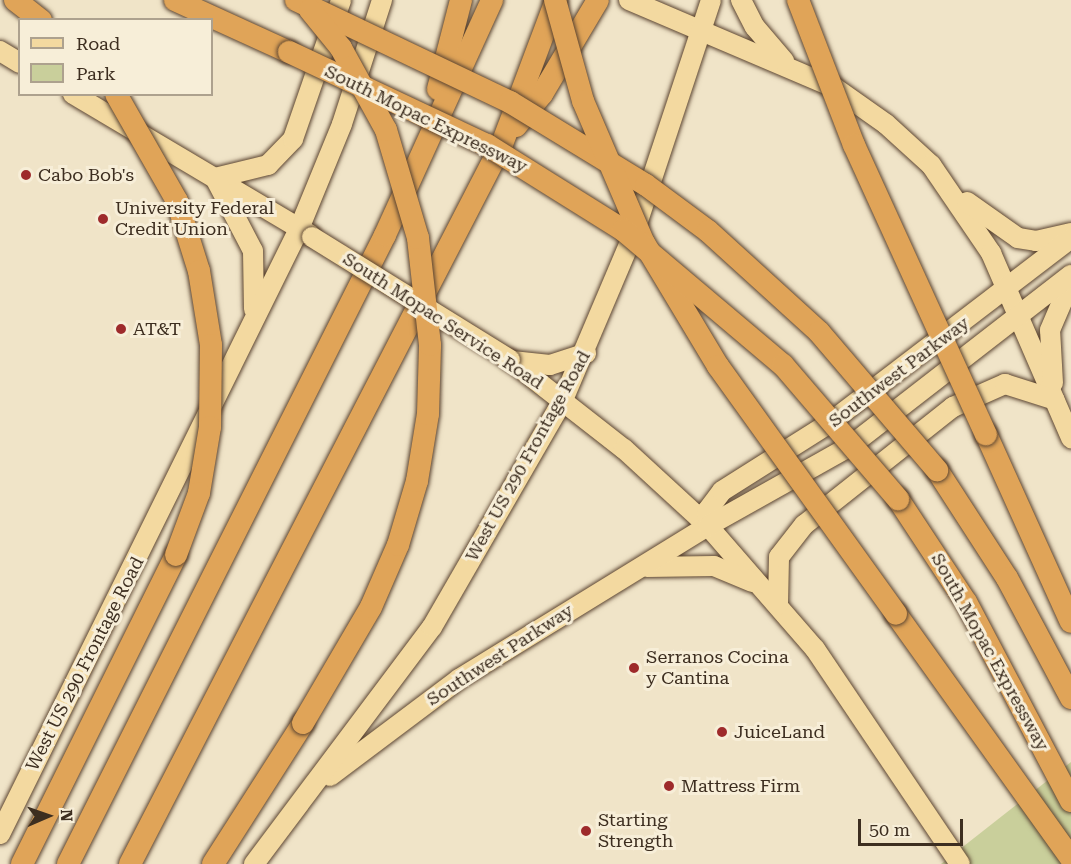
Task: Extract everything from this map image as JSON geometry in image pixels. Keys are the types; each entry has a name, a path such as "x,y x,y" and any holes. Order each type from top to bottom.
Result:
{"highway":[{"path":"15,0 38,18"},
{"name":"South Mopac Expressway","path":"176,0 487,145 623,230 783,364 898,499 966,602 1071,801"},
{"path":"296,0 510,102 646,185 708,231 819,332 937,470 1008,578 1071,698"},
{"path":"213,864 303,723 371,607 398,545 417,481 428,414 430,345 418,238 386,130 341,48 302,0"},
{"path":"426,138 461,0"},
{"path":"68,864 385,235 426,138 492,0"},
{"path":"130,864 502,144 556,0"},
{"path":"556,0 591,122 644,243 718,366 1071,858"},
{"path":"502,144 542,94 598,0"},
{"path":"798,0 854,145 1071,622"},
{"path":"22,864 176,555 200,493 210,427 211,345 199,271 177,201 117,96"}],"main road":[{"path":"252,329 257,284 253,251 215,178 268,165 287,147 341,0"},
{"name":"West US 290 Frontage Road","path":"0,834 252,329 305,233 382,0"},
{"path":"629,0 788,65 863,106 906,141 951,189 1018,238 1036,241 1071,233"},
{"name":"West US 290 Frontage Road","path":"254,864 432,627 563,400 586,353 634,233 711,0"},
{"path":"741,0 755,27 788,65"},
{"path":"0,51 18,62"},
{"name":"South Mopac Service Road","path":"75,96 215,178 510,360 563,400 707,519 778,604 850,698 960,864"},
{"path":"951,189 1008,291 1071,438"},
{"name":"Southwest Parkway","path":"303,800 372,741 459,679 643,568 707,519 735,481 819,430 1008,291 1071,238"},
{"name":"Southwest Parkway","path":"707,519 729,513 849,447 1071,275"},
{"path":"1055,400 1050,330 1071,280"},
{"path":"510,360 550,364 586,353"},
{"path":"778,604 779,557 804,525 953,406 1005,384 1055,400"},
{"path":"643,568 714,566 760,585"}],"green space":[{"path":"1071,762 1071,864 941,864"}],"place":[{"name":"Cabo Bob's","path":"26,175"},
{"name":"University Federal Credit Union","path":"103,219"},
{"name":"AT&T","path":"121,329"},
{"name":"Serranos Cocina y Cantina","path":"634,668"},
{"name":"JuiceLand","path":"722,732"},
{"name":"Mattress Firm","path":"669,786"},
{"name":"Starting Strength","path":"586,831"}]}
